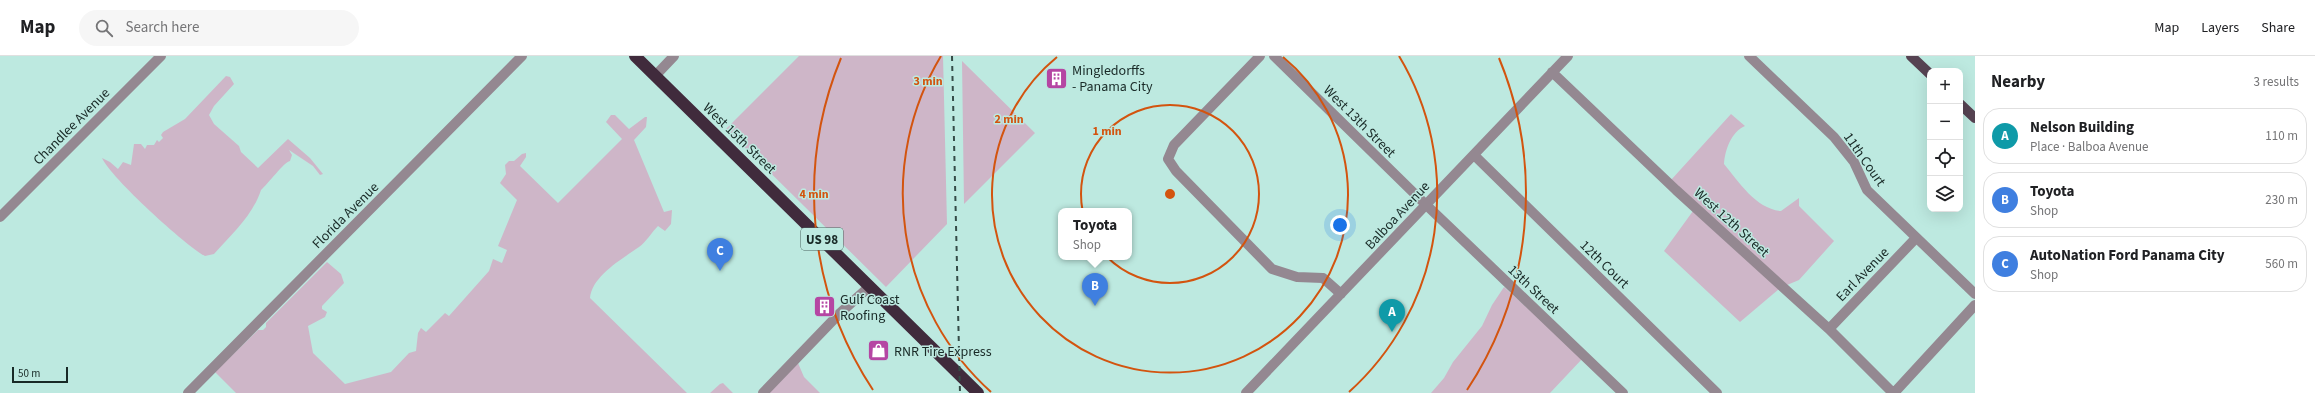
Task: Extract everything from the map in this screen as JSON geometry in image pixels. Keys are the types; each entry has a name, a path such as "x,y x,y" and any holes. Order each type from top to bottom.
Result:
{"highway":[{"name":"West 15th Street","path":"635,56 978,393"}],"main road":[{"path":"1912,56 1927,71"},
{"path":"1963,107 1975,118"}],"street":[{"name":"Chandlee Avenue","path":"0,217 161,56"},
{"name":"Florida Avenue","path":"188,393 522,56"},
{"path":"655,76 674,56"},
{"path":"1260,56 1174,145 1168,159 1176,172 1272,270 1297,277 1323,278 1341,294"},
{"name":"West 13th Street","path":"1274,56 1426,205"},
{"name":"Balboa Avenue","path":"1246,393 1568,56"},
{"name":"11th Court","path":"1749,56 1834,137 1854,162 1867,190 1975,294"},
{"name":"West 12th Street","path":"1552,72 1676,190 1829,328 1893,393"},
{"name":"12th Court","path":"1474,155 1717,393"},
{"name":"13th Street","path":"1426,205 1623,393"},
{"name":"Earl Avenue","path":"1829,328 1916,238"},
{"path":"763,393 839,314 870,286"},
{"path":"1893,393 1975,305"}],"shaded area":[{"path":"799,56 943,56 947,224 886,287 726,129"},
{"path":"962,61 1035,133 964,204"},
{"path":"226,76 230,77 234,84 214,106 209,115 214,124 239,146 241,152 258,168 288,139 310,158 323,174 320,175 313,166 289,150 292,155 290,161 284,165 261,190 253,208 241,224 214,254 205,256 195,250 150,211 108,168 102,158 110,162 118,169 123,162 131,165 134,144 141,144 145,149 147,145 154,145 157,140 159,142 163,138 161,135 163,132 185,119"},
{"path":"1731,114 1745,126 1736,132 1732,137 1727,147 1724,164 1736,179 1756,200 1772,209 1781,211 1799,198 1799,206 1834,241 1799,280 1787,285 1671,180"},
{"path":"611,115 615,115 629,129 647,117 646,127 634,140 664,212 672,210 671,224 665,231 658,226 642,245 602,275 596,282 590,298 687,393 236,393 215,372 258,330 263,330 266,327 266,323 327,262 341,274 344,283 322,306 322,309 327,312 325,317 308,326 313,353 345,384 391,372 409,353 416,351 418,333 421,328 426,332 445,313 449,316 489,271 493,259 502,263 507,250 498,246 517,200 500,183 506,174 505,165 509,161 514,161 522,154 526,153 526,157 520,166 558,203 622,139 606,122"},
{"path":"1693,211 1779,289 1740,322 1664,251"},
{"path":"1504,287 1583,358 1550,393 1431,393 1444,378 1453,362 1482,326 1492,305"},
{"path":"798,363 804,377 820,393 769,393"},
{"path":"723,383 733,393 710,393 720,384"}],"railway":[{"path":"952,56 960,393"}],"place":[{"name":"Mingledorffs - Panama City","path":"1056,78"},
{"name":"AutoNation Ford Panama City","path":"720,271"},
{"name":"Toyota","path":"1095,306"},
{"name":"Gulf Coast Roofing","path":"824,307"},
{"name":"Nelson Building","path":"1392,332"},
{"name":"RNR Tire Express","path":"878,351"}]}
